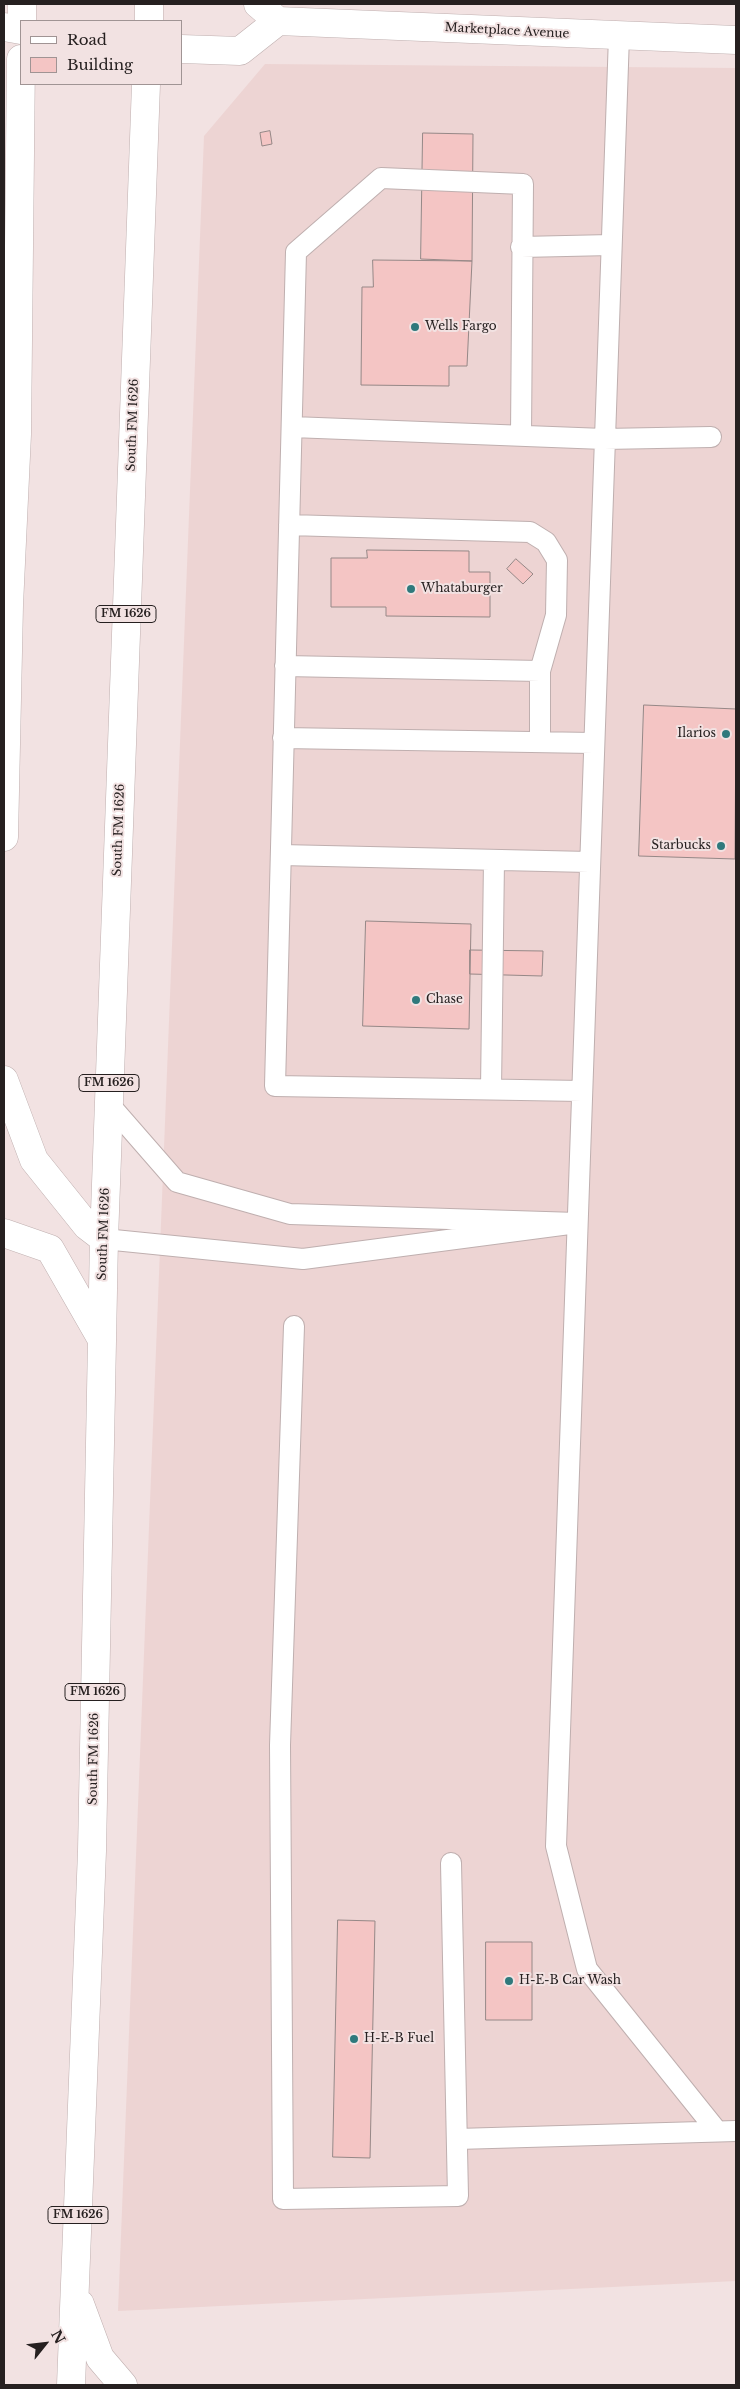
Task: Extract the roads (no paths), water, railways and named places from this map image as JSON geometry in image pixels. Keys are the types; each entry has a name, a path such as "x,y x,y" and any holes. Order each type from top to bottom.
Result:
{"main road":[{"path":"22,4 22,20"},
{"path":"149,4 149,20"},
{"name":"Marketplace Avenue","path":"182,49 240,51 268,12 619,36 736,40"},
{"path":"4,28 20,30"},
{"path":"4,837 6,605 17,434 21,85"},
{"name":"South FM 1626","path":"72,2385 92,1851 104,1239 146,85"},
{"path":"4,1080 34,1160 87,1226 104,1239"},
{"path":"4,1233 50,1249 102,1340"},
{"path":"75,2292 100,2358 123,2385"}],"lane":[{"path":"619,36 556,1846 587,1969 727,2131"},
{"path":"521,436 523,184 382,178 296,252 275,1086 582,1091"},
{"path":"521,248 611,244"},
{"path":"292,427 604,439 711,437"},
{"path":"289,525 530,532 546,542 557,560 556,615 540,671 540,741"},
{"path":"285,666 540,671"},
{"path":"283,738 593,743"},
{"path":"281,855 589,862"},
{"path":"491,1090 494,860"},
{"path":"109,1104 177,1182 290,1214 577,1223"},
{"path":"104,1239 303,1260 577,1223"},
{"path":"294,1326 280,1744 283,2199 458,2196 451,1863"},
{"path":"457,2139 727,2131"}],"place":[{"name":"Wells Fargo","path":"415,327"},
{"name":"Whataburger","path":"411,589"},
{"name":"Ilarios","path":"726,734"},
{"name":"Starbucks","path":"721,846"},
{"name":"Chase","path":"416,1000"},
{"name":"H-E-B Car Wash","path":"509,1981"},
{"name":"H-E-B Fuel","path":"354,2039"}]}
